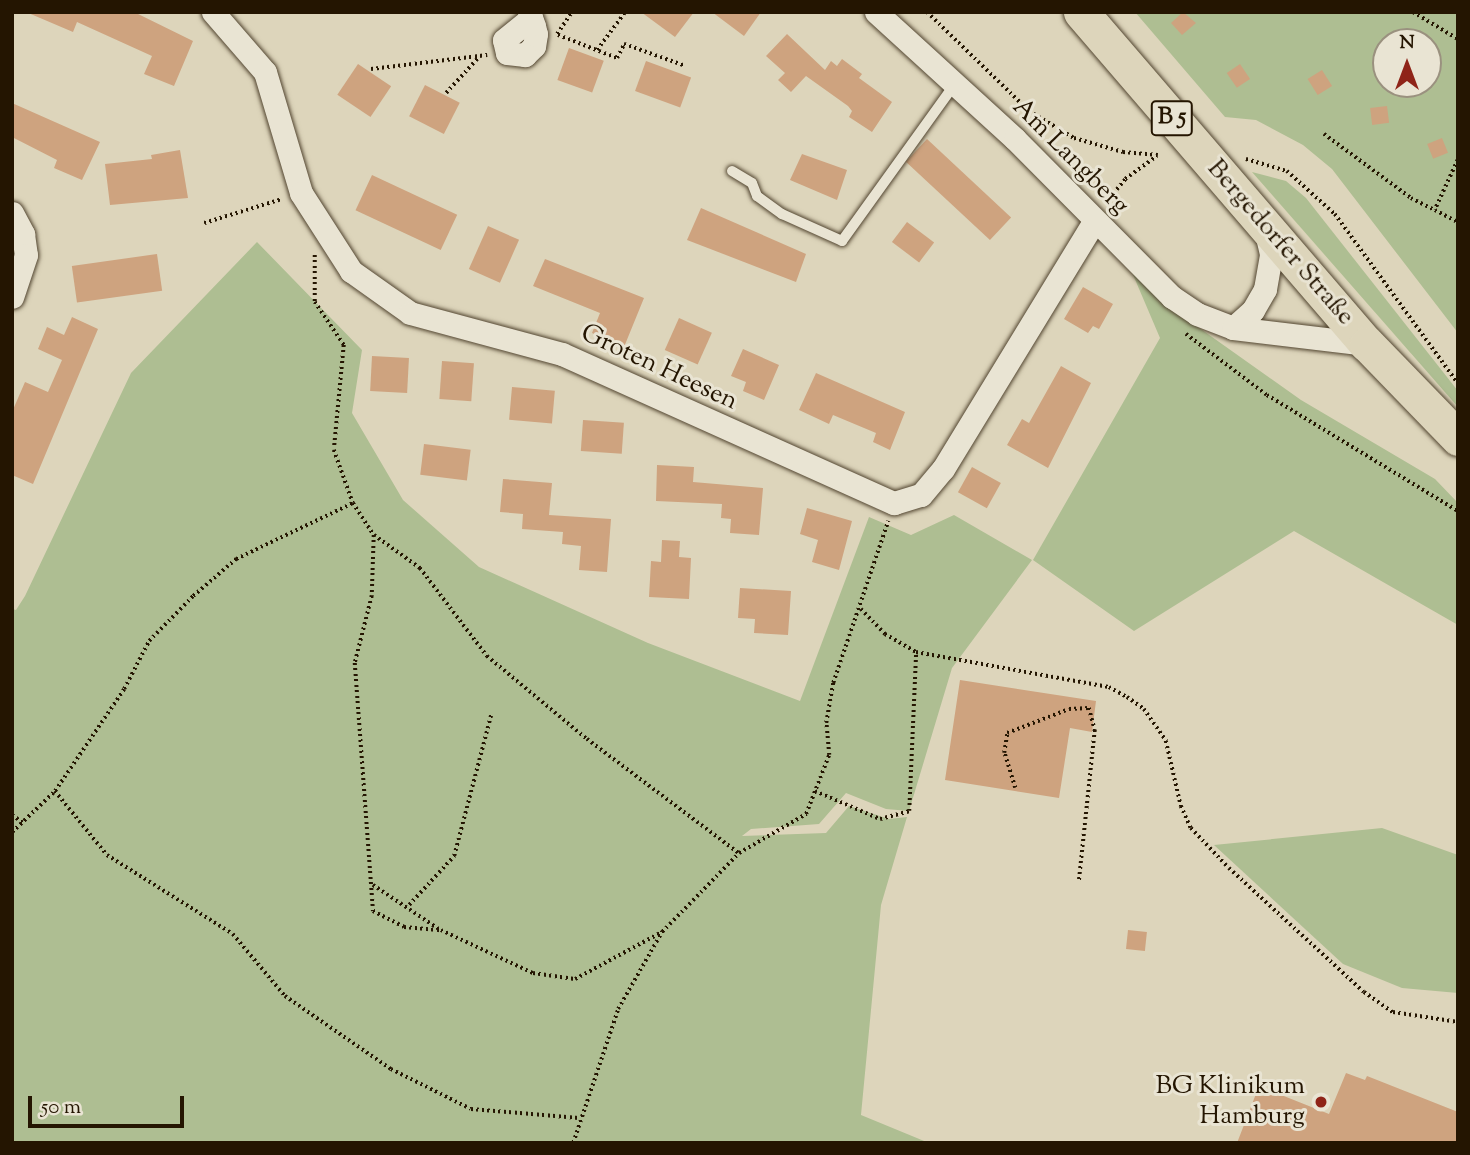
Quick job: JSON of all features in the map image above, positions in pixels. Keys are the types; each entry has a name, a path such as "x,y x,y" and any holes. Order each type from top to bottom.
{"main road":[{"name":"Bergedorfer Straße","path":"1081,12 1367,344 1458,438"}],"street":[{"name":"Groten Heesen","path":"214,12 265,72 301,193 327,238 351,271 410,313 562,354 894,503"},
{"name":"Am Langberg","path":"876,12 1015,139 1094,222 1172,297 1197,314 1233,328 1367,344"},
{"path":"504,51 509,34 531,19"},
{"path":"12,213 23,234 26,255 12,297"},
{"path":"894,503 921,495 943,469 1094,222"},
{"path":"1233,328 1253,310 1265,289 1270,246 1263,224"}],"lane":[{"path":"732,171 752,183 757,197 782,214 842,241 954,85"}],"path":[{"path":"557,35 572,12"},
{"path":"597,50 625,12"},
{"path":"927,12 1029,111 1074,138 1123,152 1158,155 1125,179 1094,222"},
{"path":"1413,12 1458,39"},
{"path":"531,19 557,35 617,58 624,44 683,65"},
{"path":"372,69 478,58 504,51"},
{"path":"446,93 478,58"},
{"path":"1324,134 1411,198 1458,222"},
{"path":"1246,159 1287,171 1335,214 1458,383"},
{"path":"1435,210 1458,160"},
{"path":"205,223 301,193"},
{"path":"327,238 315,247 315,302 344,345 334,450 353,503 374,535 420,568 487,656 587,739 739,853"},
{"path":"12,832 25,824 55,791 117,700 149,641 193,596 236,559 353,503"},
{"path":"573,1143 579,1118 618,1009 662,932 739,853 806,814 829,755 826,723 833,683 861,609 894,503"},
{"path":"374,535 372,596 355,663 373,911 404,927 441,930"},
{"path":"861,609 885,634 916,652 1108,687 1127,697 1144,709 1166,741 1181,806 1191,828 1229,868 1364,992 1394,1012 1458,1022"},
{"path":"815,790 880,819 909,811 916,652"},
{"path":"1015,788 1004,753 1007,733 1069,709 1089,708 1095,730 1079,883"},
{"path":"409,905 453,856 491,715"},
{"path":"55,791 107,855 233,934 285,996 391,1069 471,1109 579,1118"},
{"path":"12,815 25,824"},
{"path":"373,885 409,905 441,930 533,973 575,979 662,932"}],"green space":[{"path":"1135,12 1458,12 1458,333 1332,169 1303,145 1256,120 1225,117"},
{"path":"1252,172 1286,181 1306,198 1458,391 1458,407"},
{"path":"257,242 362,350 352,413 403,500 479,567 648,643 800,701 869,517 911,535 954,515 1032,560 952,668 909,811 886,809 846,793 819,824 751,829 742,836 826,833 849,806 889,819 907,817 881,905 861,1115 929,1143 12,1143 12,609 16,610 25,596 131,373"},
{"path":"1131,270 1198,327 1301,400 1435,479 1458,503 1458,625 1294,531 1134,631 1033,560 1160,338"},
{"path":"1382,828 1458,855 1458,993 1402,988 1343,964 1214,845"}],"building":[{"path":"26,12 134,12 193,41 174,86 144,74 152,56 77,22 73,32"},
{"path":"641,12 694,12 675,37"},
{"path":"712,12 761,12 744,36"},
{"path":"1183,12 1196,23 1182,35 1171,23"},
{"path":"787,34 825,70 831,61 837,66 842,59 862,74 859,78 892,102 872,132 849,117 852,111 848,106 806,76 791,92 778,80 785,73 766,56"},
{"path":"569,48 604,61 592,93 557,80"},
{"path":"646,61 691,77 680,107 635,91"},
{"path":"358,64 391,86 370,117 337,95"},
{"path":"1240,64 1250,79 1237,88 1227,73"},
{"path":"1322,70 1332,86 1318,95 1308,79"},
{"path":"425,85 460,103 444,134 409,116"},
{"path":"12,103 100,142 82,180 54,168 57,160 12,137"},
{"path":"1387,106 1389,123 1372,125 1370,108"},
{"path":"1442,138 1448,153 1433,159 1427,144"},
{"path":"927,139 1011,217 990,240 906,162"},
{"path":"180,150 188,198 110,205 105,164 152,159 151,155"},
{"path":"802,154 847,170 837,200 790,180"},
{"path":"372,175 457,215 441,250 356,210"},
{"path":"701,208 806,254 796,282 687,240"},
{"path":"907,222 934,242 919,262 892,242"},
{"path":"488,226 519,240 500,283 469,269"},
{"path":"157,254 162,291 77,303 72,266"},
{"path":"545,259 644,298 624,347 592,333 600,313 533,286"},
{"path":"1083,287 1113,304 1099,329 1093,326 1088,333 1064,319"},
{"path":"72,317 98,329 33,484 12,475 12,412 25,382 48,392 62,360 38,349 47,327 64,335"},
{"path":"679,318 712,333 698,365 665,350"},
{"path":"743,349 779,365 764,400 743,391 746,382 731,376"},
{"path":"372,356 409,358 407,393 370,391"},
{"path":"442,361 474,363 471,401 439,399"},
{"path":"1061,366 1091,383 1048,468 1007,445 1022,419 1029,423"},
{"path":"816,373 905,412 890,450 873,442 876,433 833,415 829,424 799,410"},
{"path":"512,387 555,391 552,424 509,420"},
{"path":"583,420 624,423 622,454 581,451"},
{"path":"424,444 471,450 467,480 420,475"},
{"path":"657,465 694,467 693,482 763,488 759,535 730,533 731,519 721,518 722,504 656,501"},
{"path":"972,467 1001,483 987,508 958,492"},
{"path":"503,479 552,483 549,515 611,519 607,572 579,570 581,546 562,544 563,532 522,529 523,514 500,512"},
{"path":"807,508 852,521 839,570 812,562 818,540 800,534"},
{"path":"662,540 680,541 679,557 691,558 689,599 649,597 651,561 661,562"},
{"path":"740,588 791,591 788,635 754,633 755,619 738,618"},
{"path":"960,680 1096,701 1092,732 1070,728 1059,798 945,780"},
{"path":"1128,930 1147,932 1145,951 1126,949"},
{"path":"1346,1073 1365,1080 1367,1076 1458,1112 1458,1143 1237,1143 1259,1086 1329,1114"}],"place":[{"name":"BG Klinikum Hamburg","path":"1321,1102"}]}
